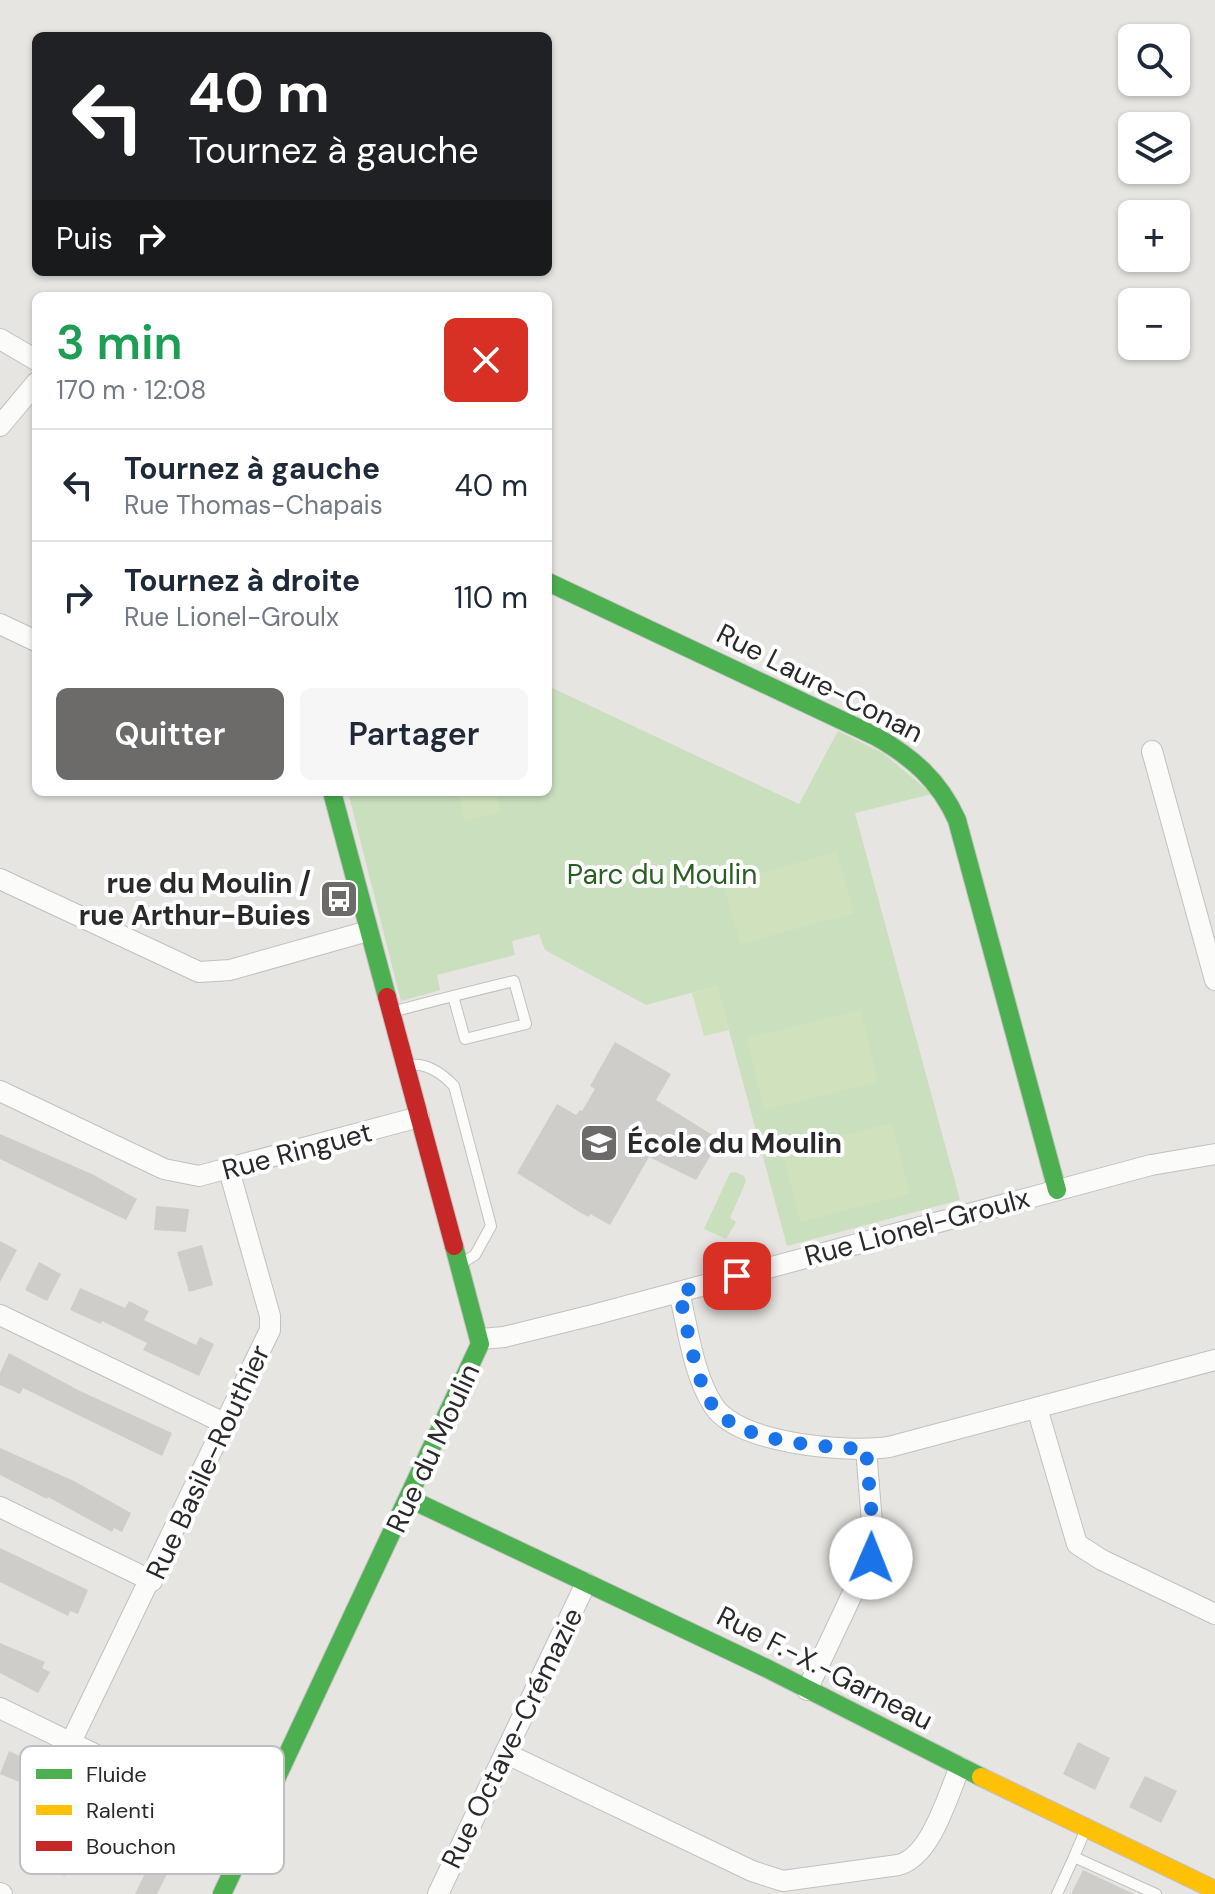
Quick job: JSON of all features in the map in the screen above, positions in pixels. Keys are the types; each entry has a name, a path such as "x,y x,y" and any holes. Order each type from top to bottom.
{"street":[{"path":"0,339 32,358"},
{"path":"0,426 32,388"},
{"name":"Rue Laure-Conan","path":"552,584 875,736 910,756 932,776 948,799 957,820 1057,1190"},
{"path":"0,624 32,639"},
{"path":"1152,751 1214,974"},
{"name":"Rue du Moulin","path":"284,1764 410,1499 473,1363 481,1339 333,796"},
{"path":"0,879 199,972 230,970 368,931"},
{"name":"Rue Ringuet","path":"0,1091 164,1169 199,1176 419,1117"},
{"name":"Rue Lionel-Groulx","path":"481,1339 504,1337 679,1292 1167,1161 1215,1154"},
{"name":"Rue Basile-Routhier","path":"71,1742 152,1581 266,1341 271,1321 229,1170"},
{"path":"679,1292 705,1390 714,1407 725,1418 746,1429 782,1439 866,1449 902,1444 1215,1360"},
{"path":"0,1315 226,1424"},
{"path":"1037,1408 1077,1544 1085,1552 1215,1614"},
{"path":"807,1690 874,1548 866,1449"},
{"name":"Rue F.-X.-Garneau","path":"410,1499 1214,1891"},
{"path":"0,1507 152,1581"},
{"name":"Rue Octave-Crémazie","path":"438,1894 586,1583"},
{"path":"0,1708 79,1746"},
{"path":"505,1753 752,1871 783,1881 898,1865 913,1860 925,1846 960,1767"},
{"name":"Rue du Moulin","path":"222,1894 232,1874"}],"lane":[{"path":"390,1013 453,996 514,981 526,1024 465,1039 453,996"},
{"path":"405,1067 417,1064 440,1073 454,1086 491,1226 475,1255 459,1263"},
{"path":"1057,1894 1086,1830"},
{"path":"1074,1857 1156,1894"}],"green space":[{"name":"Parc du Moulin","path":"552,688 799,804 838,731 883,753 932,794 855,813 960,1200 787,1246 717,986 646,1005 545,950 539,934 512,941 515,955 437,975 440,990 401,1001 349,796 552,796"},
{"path":"459,796 497,796 501,812 465,821"},
{"path":"837,852 854,913 740,944 723,883"},
{"path":"717,986 729,1030 704,1036 692,993"},
{"path":"861,1010 878,1082 764,1110 747,1038"},
{"path":"892,1123 910,1194 800,1222 782,1151"},
{"path":"730,1173 744,1176 746,1181 730,1218 736,1222 726,1239 704,1229"}],"building":[{"path":"615,1042 671,1074 656,1100 732,1147 715,1148 696,1180 649,1157 610,1225 590,1214 589,1217 581,1213 517,1173 557,1104 576,1115 582,1111 595,1089 590,1086"},
{"path":"0,1134 92,1174 137,1199 126,1220 0,1159"},
{"path":"156,1206 189,1209 186,1232 154,1230"},
{"path":"0,1241 17,1250 0,1282"},
{"path":"202,1245 213,1285 189,1292 177,1252"},
{"path":"39,1262 61,1274 47,1301 25,1290"},
{"path":"80,1288 125,1308 129,1301 149,1311 144,1320 196,1345 200,1337 214,1344 199,1376 143,1350 147,1343 102,1321 101,1324 70,1310"},
{"path":"9,1353 80,1391 172,1433 162,1456 23,1388 20,1394 0,1385 0,1373"},
{"path":"0,1448 74,1481 131,1513 122,1532 114,1528 112,1532 0,1475"},
{"path":"0,1548 88,1590 78,1614 70,1611 68,1616 0,1582"},
{"path":"0,1643 45,1662 42,1668 50,1672 38,1693 0,1673"},
{"path":"1078,1742 1110,1758 1095,1790 1063,1774"},
{"path":"9,1751 20,1756 20,1782 0,1774"},
{"path":"1145,1776 1177,1791 1161,1823 1129,1807"},
{"path":"1083,1870 1134,1894 1071,1894"},
{"path":"145,1874 167,1874 157,1894 135,1894"}],"traffic: fast":[{"path":"552,584 875,736 901,752 933,781 957,820 1057,1190"},
{"path":"333,796 387,997"},
{"path":"284,1762 480,1344 454,1246"},
{"path":"410,1499 766,1668 981,1777"},
{"path":"222,1894 231,1874"}],"traffic: slow":[{"path":"981,1777 1215,1890"}],"traffic: jam":[{"path":"387,997 454,1246"}],"place":[{"name":"rue du Moulin / rue Arthur-Buies","path":"339,899"},
{"name":"École du Moulin","path":"599,1143"}],"route":[{"path":"737,1276 679,1292 705,1390 717,1411 746,1429 790,1441 866,1449 874,1542 871,1558"}]}
